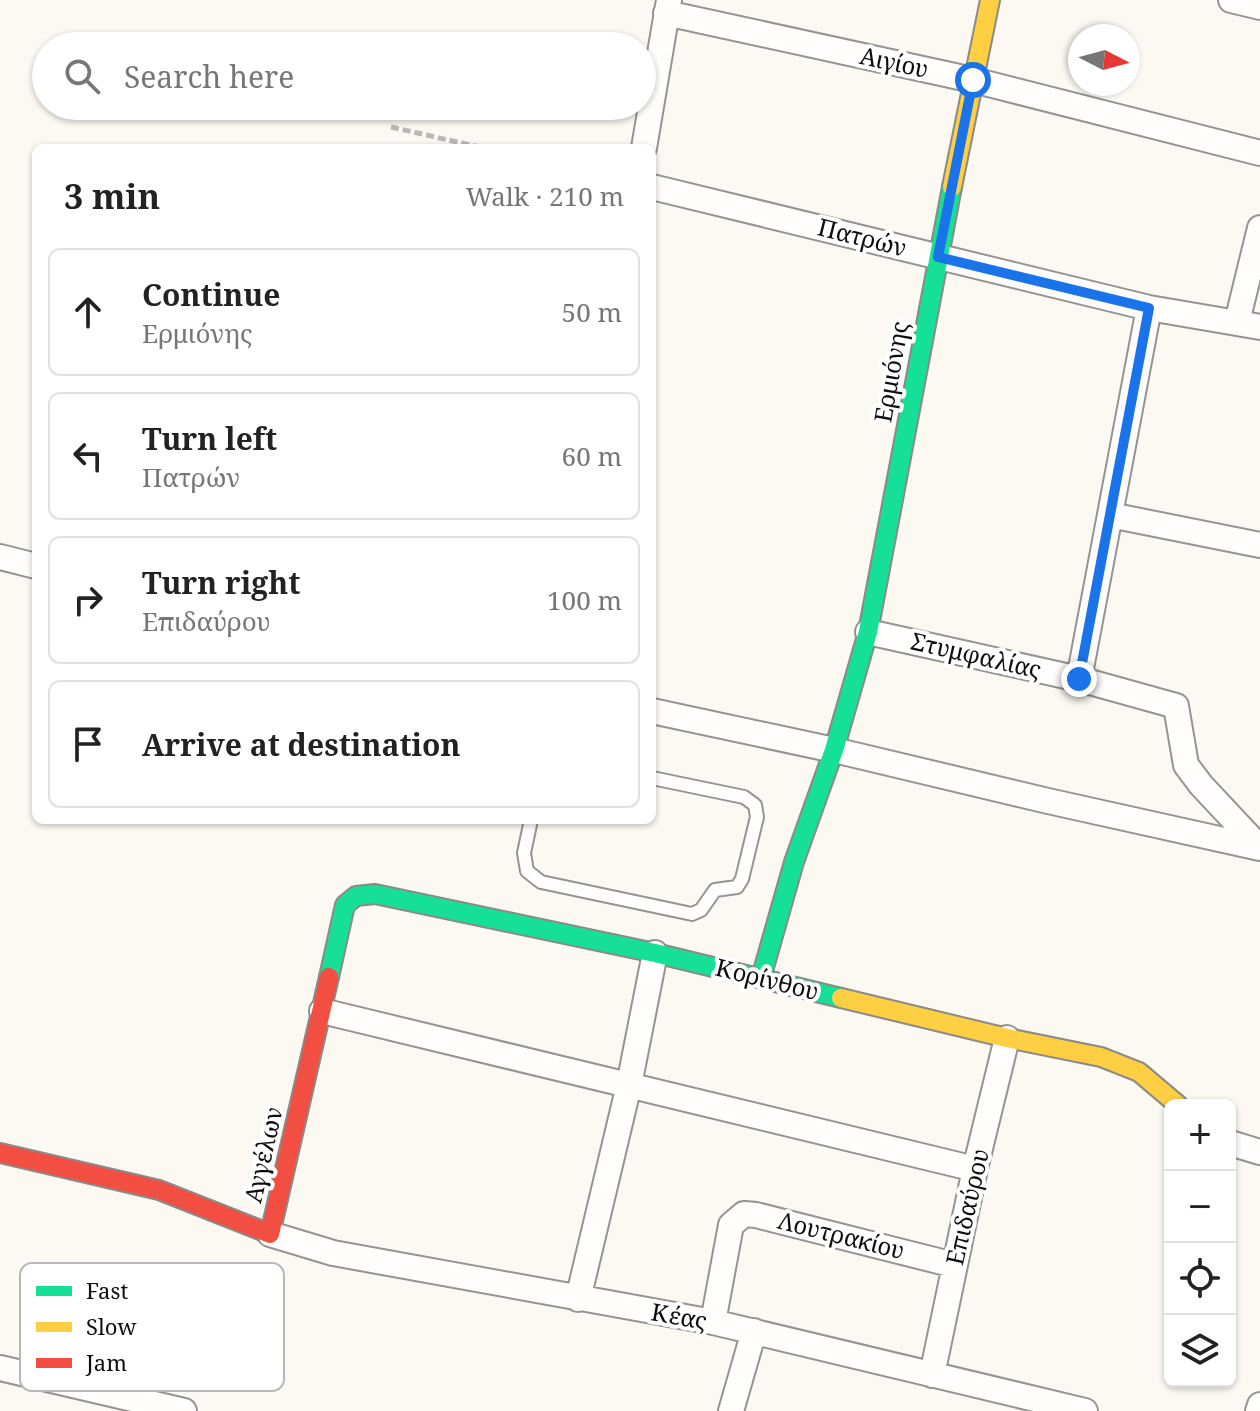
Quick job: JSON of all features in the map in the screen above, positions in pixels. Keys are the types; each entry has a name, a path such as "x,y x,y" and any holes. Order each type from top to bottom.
{"street":[{"name":"Ερμιόνης","path":"761,978 794,862 834,750 868,632 990,0"},
{"path":"1231,0 1260,7"},
{"name":"Αιγίου","path":"668,7 1260,153"},
{"path":"656,78 668,7"},
{"path":"645,144 649,120"},
{"name":"Πατρών","path":"656,188 1149,308 1248,325"},
{"path":"1248,325 1260,228"},
{"path":"1079,679 1149,308"},
{"path":"1110,515 1260,545"},
{"path":"0,557 32,565"},
{"name":"Στυμφαλίας","path":"868,632 1079,679 1176,706 1186,765 1260,848"},
{"path":"656,712 1260,848"},
{"name":"Κορίνθου","path":"345,905 356,896 375,894 655,953 1007,1038 1101,1057 1139,1072 1171,1099"},
{"name":"Αγγέλων","path":"0,1153 159,1190 270,1234 345,905"},
{"path":"578,1299 629,1085 655,953"},
{"path":"322,1011 975,1169"},
{"name":"Επιδαύρου","path":"932,1375 975,1169 1007,1038"},
{"path":"1236,1145 1260,1152"},
{"name":"Λουτρακίου","path":"713,1322 731,1225 744,1214 954,1265"},
{"name":"Κέας","path":"270,1234 333,1253 713,1322 1085,1411"},
{"path":"731,1411 754,1331"},
{"path":"0,1368 20,1373"},
{"path":"97,1391 178,1410"},
{"path":"1258,1411 1260,1405"}],"lane":[{"path":"530,824 524,853 527,871 541,882 692,914 701,910 715,890 737,887 742,879 757,817 755,805 744,797 656,779"}],"path":[{"path":"391,127 466,144"}],"traffic: fast":[{"path":"761,978 794,862 834,750 868,632 952,187"},
{"path":"329,977 345,905 356,896 375,894 655,953 841,998"}],"traffic: slow":[{"path":"952,187 990,0"},
{"path":"841,998 1101,1057 1139,1072 1171,1099"}],"traffic: jam":[{"path":"0,1153 159,1190 270,1234 329,977"}],"route":[{"path":"973,80 938,257 1149,308 1079,679"}]}
